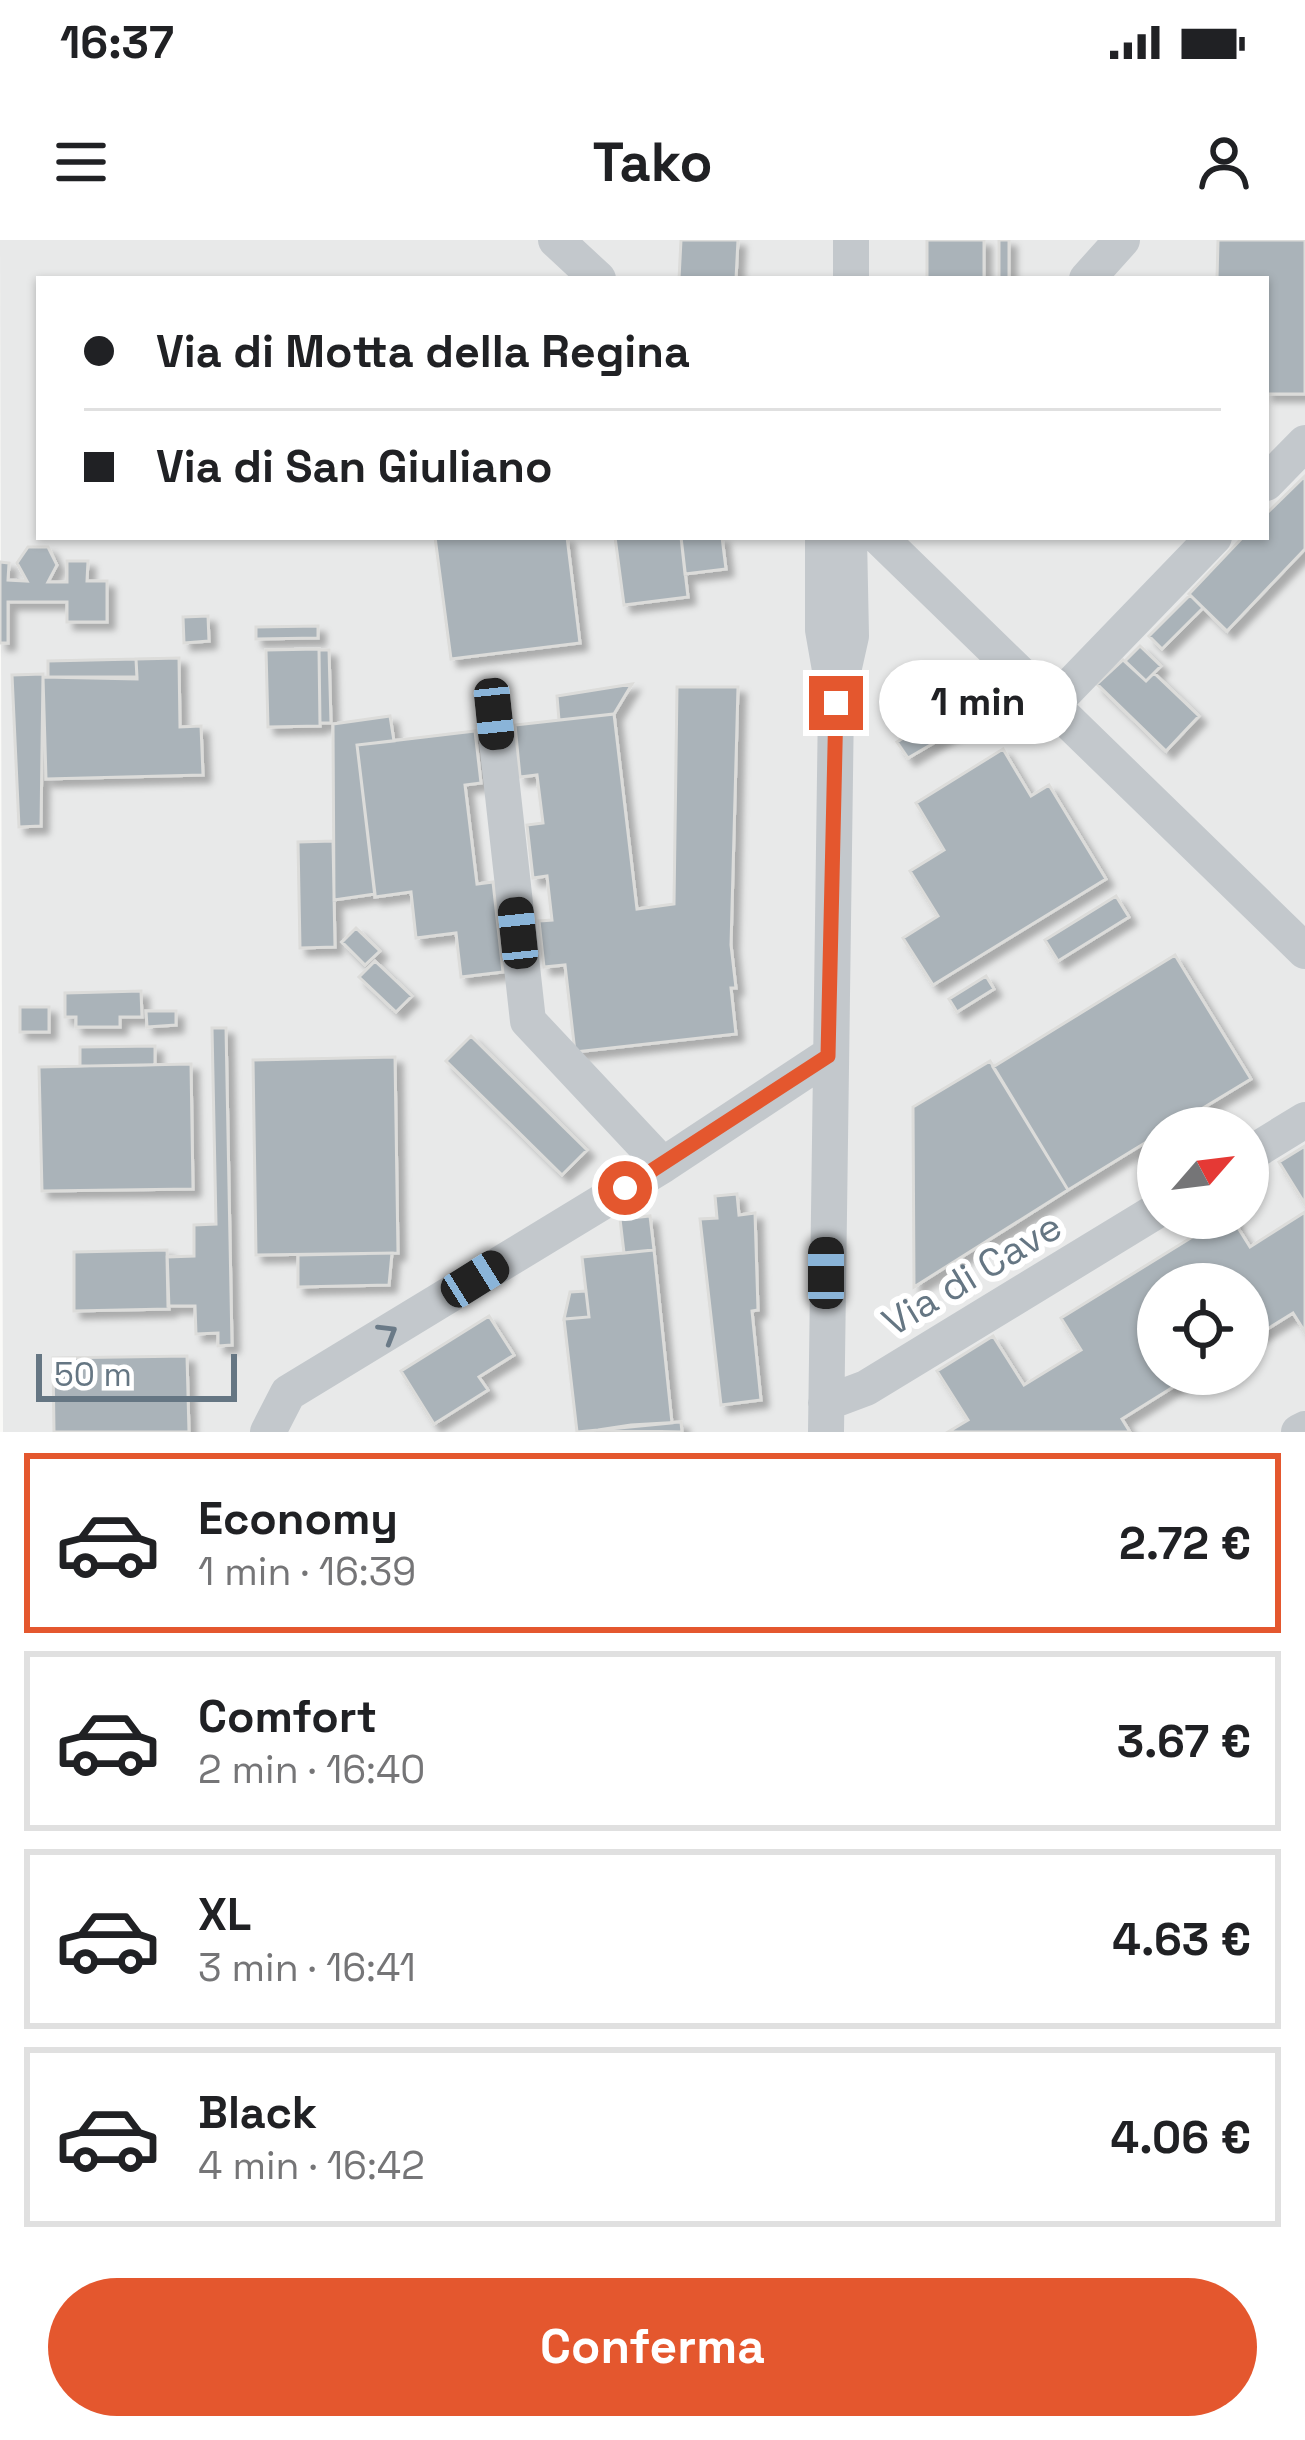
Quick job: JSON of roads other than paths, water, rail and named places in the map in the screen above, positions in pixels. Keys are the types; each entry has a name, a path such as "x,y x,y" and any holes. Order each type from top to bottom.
{"street":[{"path":"556,240 595,276"},
{"path":"851,240 851,276"},
{"path":"1090,276 1122,240"},
{"path":"1269,480 1305,443"},
{"path":"823,540 823,630 836,703"},
{"path":"826,1417 836,703 851,636 849,540"},
{"path":"1048,708 1211,540"},
{"path":"850,591 890,549 1048,708 1305,951"},
{"path":"494,714 528,1021 663,1165"},
{"path":"268,1432 288,1394 663,1165 828,1056"},
{"path":"1269,1142 1305,1120"},
{"name":"Via di Cave","path":"826,1417 1137,1223"}]}
